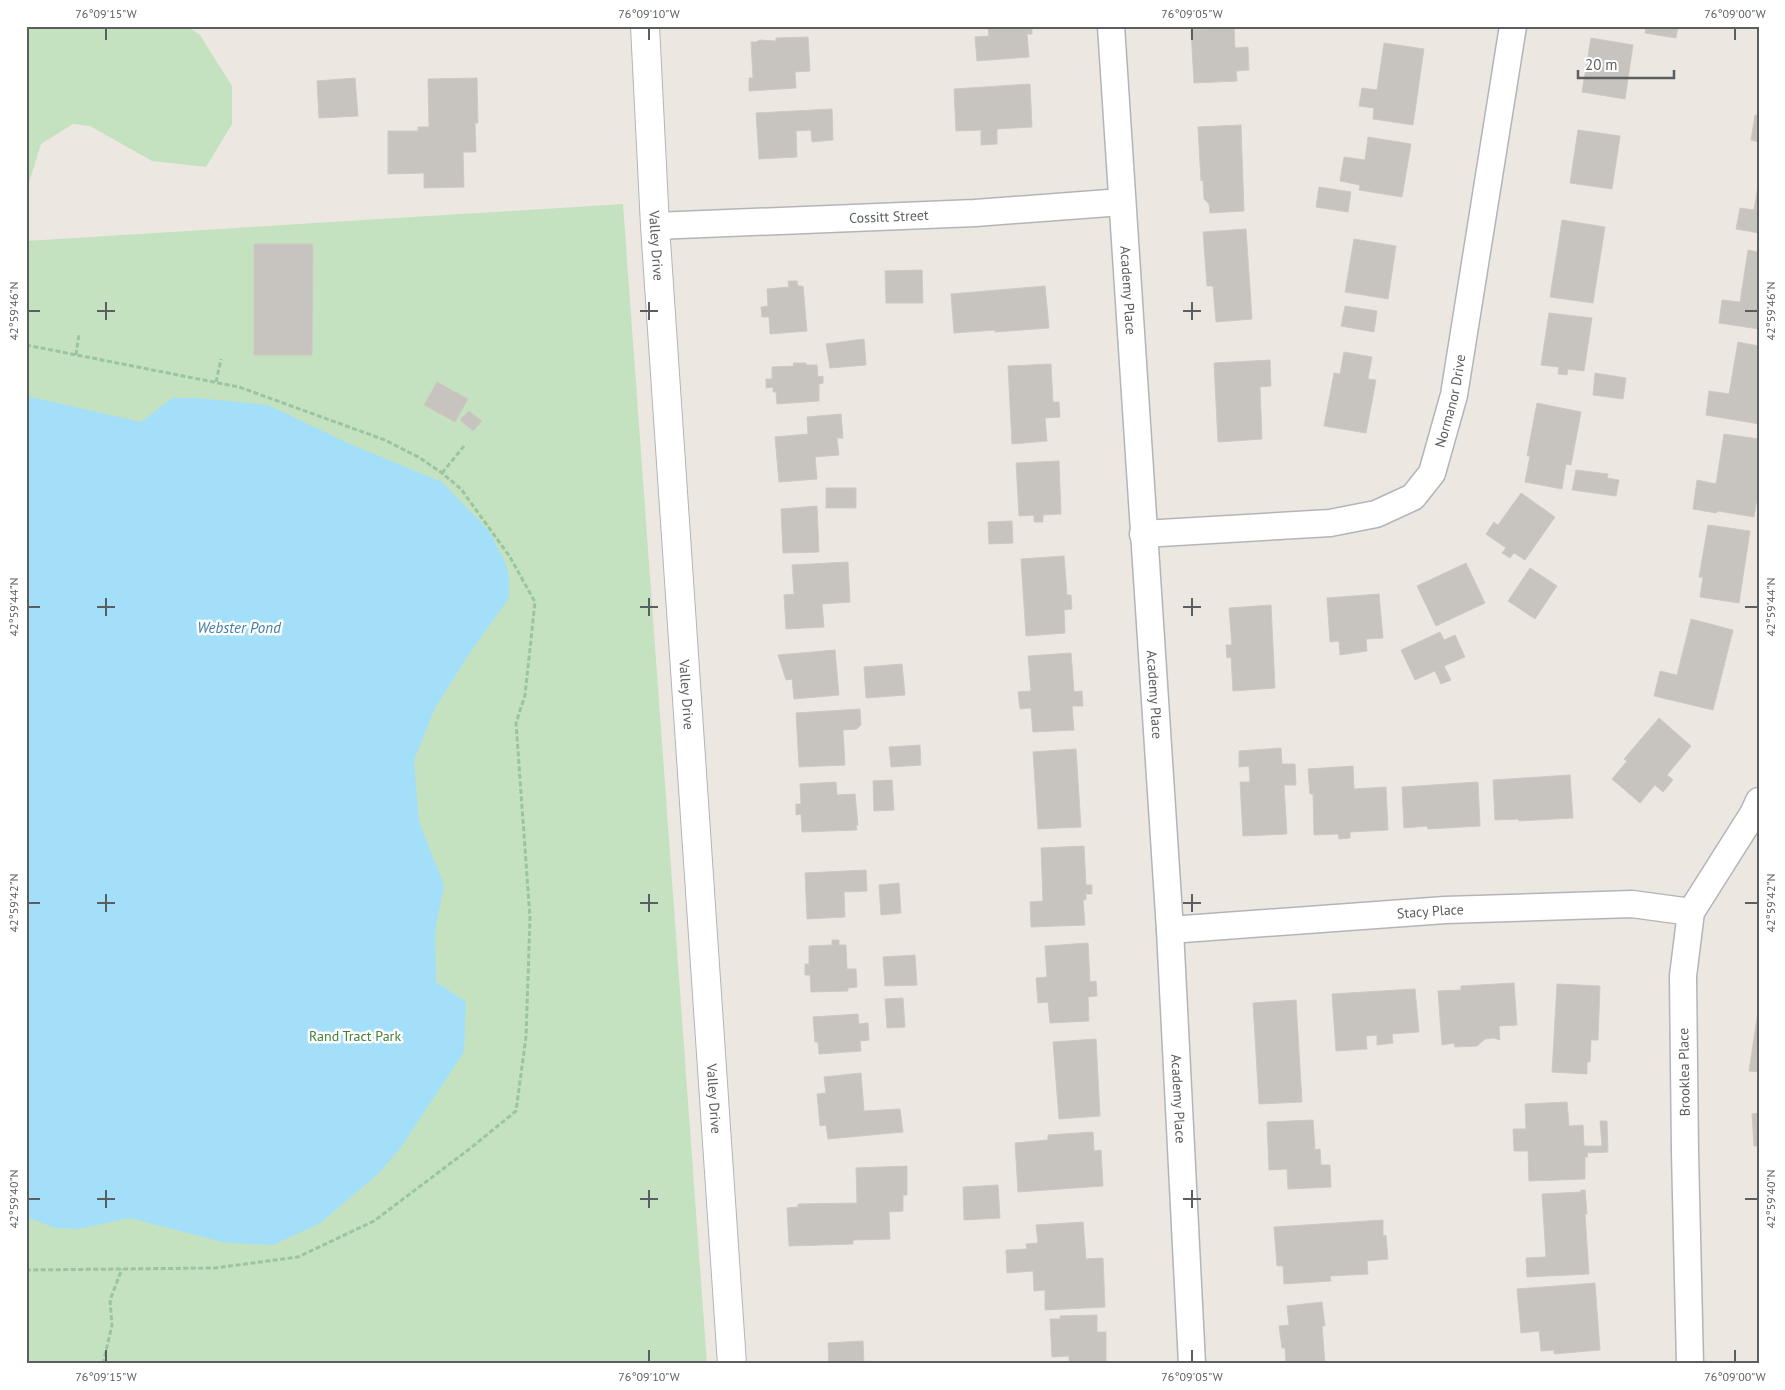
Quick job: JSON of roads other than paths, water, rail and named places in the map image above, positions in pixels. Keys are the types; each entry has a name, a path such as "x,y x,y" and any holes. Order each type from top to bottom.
{"main road":[{"name":"Valley Drive","path":"645,26 655,226 732,1364"}],"street":[{"name":"Academy Place","path":"1112,26 1143,534 1170,930 1192,1364"},
{"name":"Normanor Drive","path":"1143,534 1330,523 1376,514 1413,497 1432,473 1454,394 1513,26"},
{"name":"Cossitt Street","path":"655,226 965,214 1122,202"},
{"name":"Brooklea Place","path":"1690,1364 1683,976 1691,912 1753,814 1759,801"},
{"name":"Stacy Place","path":"1170,930 1454,909 1632,904 1691,912"}],"water":[{"name":"Webster Pond","path":"26,396 141,422 172,398 196,398 268,405 350,444 442,482 489,531 506,564 509,577 509,598 471,651 435,708 414,760 419,822 444,885 435,932 436,982 466,1002 464,1052 399,1150 377,1175 319,1224 273,1245 226,1243 130,1218 79,1229 55,1228 26,1217"}],"park label":[{"name":"Rand Tract Park","path":"355,1036"}]}
